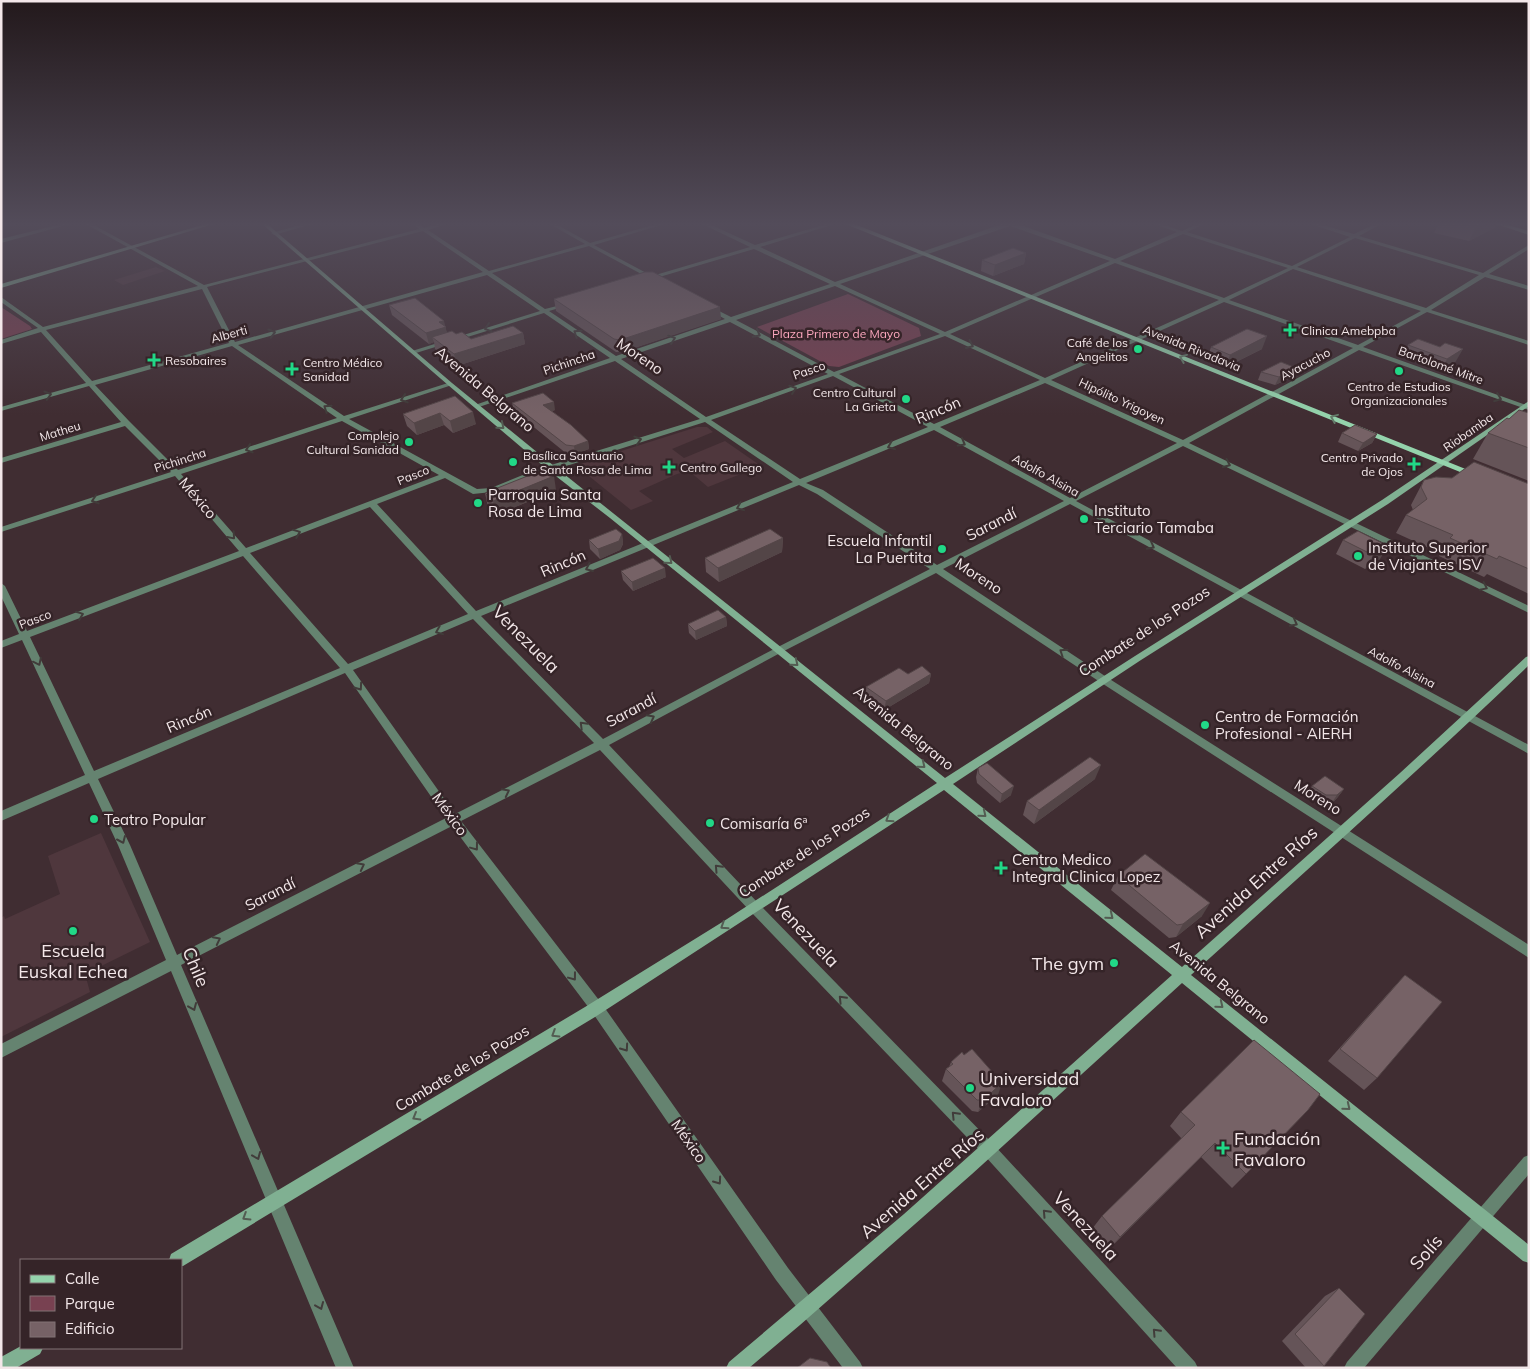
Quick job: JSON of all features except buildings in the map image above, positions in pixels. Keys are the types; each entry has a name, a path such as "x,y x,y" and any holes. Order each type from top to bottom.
{"main road":[{"name":"Avenida Belgrano","path":"338,287 551,468 648,544 1529,1255"},
{"name":"Avenida Rivadavia","path":"1007,287 1486,480"},
{"name":"Riobamba","path":"1444,462 1527,406"},
{"name":"Combate de los Pozos","path":"179,1259 275,1199 466,1088 597,1008 1238,593 1444,462"},
{"name":"Avenida Entre Ríos","path":"735,1368 809,1308 990,1150 1469,718 1529,659"},
{"path":"1,1368 32,1349"}],"street":[{"path":"1,342 201,287"},
{"path":"204,287 233,344 343,419 446,475"},
{"name":"Alberti","path":"1,409 442,287"},
{"name":"Moreno","path":"508,287 800,483 820,492 1104,680 1529,952"},
{"name":"Pichincha","path":"476,406 823,287"},
{"name":"Hipólito Yrigoyen","path":"843,287 1351,522 1529,610"},
{"name":"Pasco","path":"1,645 446,475 476,492 485,492 551,468 704,420 834,375 945,333 1057,287"},
{"name":"Bartolomé Mitre","path":"1186,287 1527,406"},
{"name":"Rincón","path":"1,816 346,668 936,428 1251,287"},
{"path":"1350,287 1529,343"},
{"name":"Ayacucho","path":"1273,394 1465,287"},
{"name":"México","path":"1,299 42,330 126,424 177,473 346,668 453,819 597,1008 782,1274 854,1368"},
{"path":"414,352 571,302"},
{"name":"Adolfo Alsina","path":"704,305 936,428 1069,502 1529,750"},
{"name":"Pichincha","path":"1,530 450,384"},
{"name":"Sarandí","path":"1,1050 602,744 779,650 1183,443 1273,394"},
{"name":"Matheu","path":"1,461 126,424"},
{"name":"Venezuela","path":"372,504 475,616 602,744 754,907 990,1150 1189,1368"},
{"name":"Chile","path":"1,586 93,776 275,1199 345,1368"},
{"name":"Solís","path":"1353,1368 1529,1162"}],"shaded area":[{"name":"Centro Gallego","path":"697,427 707,427 713,432 672,449 684,458 725,441 761,466 708,487 689,471 677,474 639,491 653,501 631,510 579,468 580,464"},
{"name":"Escuela Euskal Echea","path":"101,833 150,942 85,974 90,992 1,1037 1,918 4,916 5,919 60,894 48,856"}],"green space":[{"name":"Plaza Primero de Mayo","path":"848,294 919,328 921,336 839,367 829,366 757,327"},
{"path":"1,307 30,326 32,329 1,339"}],"place":[{"name":"Clinica Amebpba","path":"1290,330"},
{"name":"Café de los Angelitos","path":"1138,349"},
{"name":"Resobaires","path":"154,360"},
{"name":"Centro Médico Sanidad","path":"292,369"},
{"name":"Centro de Estudios Organizacionales","path":"1399,371"},
{"name":"Centro Cultural La Grieta","path":"906,399"},
{"name":"Complejo Cultural Sanidad","path":"409,442"},
{"name":"Basílica Santuario de Santa Rosa de Lima","path":"513,462"},
{"name":"Centro Privado de Ojos","path":"1414,464"},
{"name":"Centro Gallego","path":"669,467"},
{"name":"Parroquia Santa Rosa de Lima","path":"478,503"},
{"name":"Instituto Terciario Tamaba","path":"1084,519"},
{"name":"Escuela Infantil La Puertita","path":"942,549"},
{"name":"Instituto Superior de Viajantes ISV","path":"1358,556"},
{"name":"Centro de Formación Profesional - AIERH","path":"1205,725"},
{"name":"Teatro Popular","path":"94,819"},
{"name":"Comisaría 6ª","path":"710,823"},
{"name":"Centro Medico Integral Clinica Lopez","path":"1001,868"},
{"name":"Escuela Euskal Echea","path":"73,931"},
{"name":"The gym","path":"1114,963"},
{"name":"Universidad Favaloro","path":"970,1088"},
{"name":"Fundación Favaloro","path":"1223,1148"}]}
